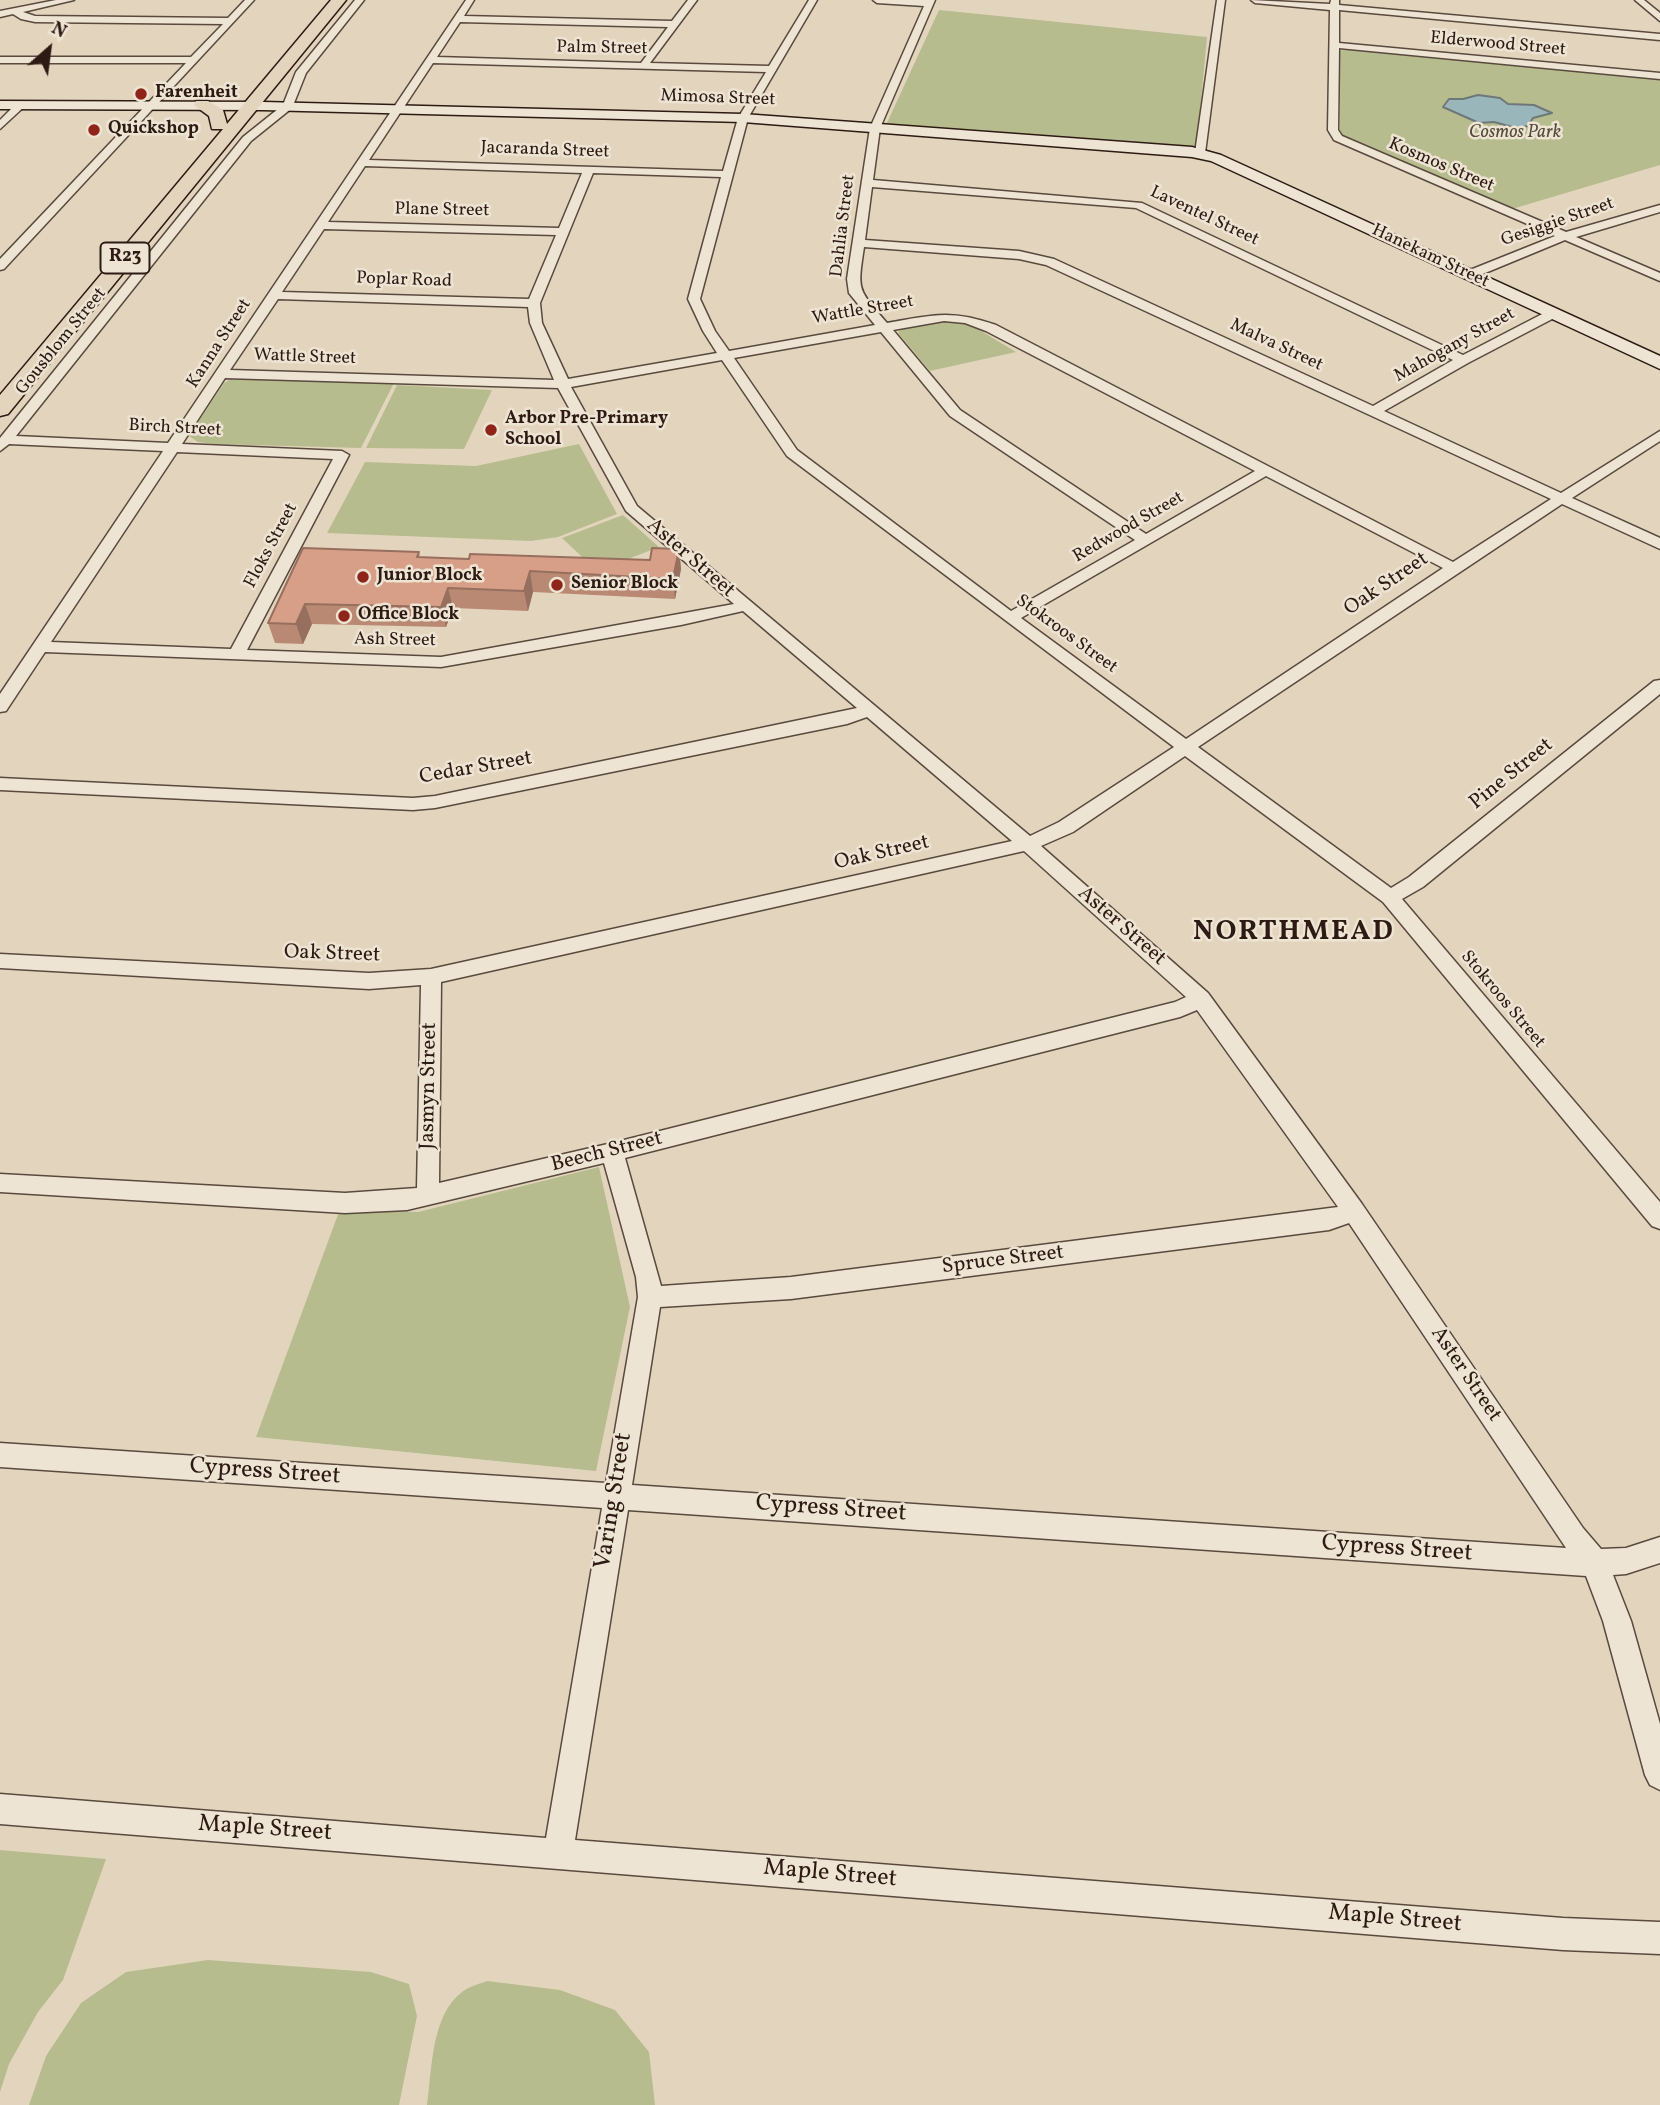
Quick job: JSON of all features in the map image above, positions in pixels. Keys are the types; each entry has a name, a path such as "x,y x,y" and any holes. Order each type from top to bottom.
{"main road":[{"name":"R23","path":"0,409 89,302 324,0"},
{"name":"R23","path":"0,380 218,125 242,105 339,0"},
{"path":"202,105 217,114 218,125"},
{"path":"68,301 89,302"}],"street":[{"path":"0,15 69,0"},
{"path":"0,266 250,0"},
{"path":"288,106 301,72 360,0"},
{"name":"Kanna Street","path":"0,708 470,0"},
{"path":"643,66 692,0"},
{"name":"Stokroos Street","path":"813,0 743,118 694,299 698,312 724,355 797,459 1390,897 1660,1219"},
{"path":"877,0 930,2"},
{"path":"1199,153 1221,0"},
{"path":"1255,0 1335,4 1660,37"},
{"path":"1637,0 1660,2"},
{"path":"1637,0 1660,18"},
{"name":"Dahlia Street","path":"930,2 875,128 853,286 855,293 955,413 1145,540"},
{"name":"Kosmos Street","path":"1335,4 1333,130 1336,136 1352,147 1660,277"},
{"path":"15,11 24,17 35,19 231,21"},
{"path":"457,19 675,24"},
{"name":"Elderwood Street","path":"1333,45 1660,76"},
{"path":"0,60 192,60"},
{"name":"Palm Street","path":"430,60 773,69"},
{"name":"Mimosa Street","path":"0,105 242,105 743,118 1199,153"},
{"path":"0,126 21,105"},
{"name":"Gousblom Street","path":"3,443 247,139 288,106"},
{"name":"Hanekam Street","path":"1199,153 1228,163 1660,363"},
{"name":"Jacaranda Street","path":"362,163 727,174"},
{"path":"534,303 589,170"},
{"name":"Laventel Street","path":"867,183 1138,205 1463,360"},
{"name":"Gesiggie Street","path":"1469,275 1563,237 1660,208"},
{"name":"Plane Street","path":"320,225 564,232"},
{"name":"Malva Street","path":"859,243 1045,260 1660,544"},
{"name":"Poplar Road","path":"272,295 534,303"},
{"name":"Aster Street","path":"534,303 536,323 564,384 631,508 1028,844 1201,999 1354,1211 1567,1526 1595,1563 1617,1621 1660,1775"},
{"name":"Mahogany Street","path":"1374,411 1463,360 1552,314"},
{"name":"Wattle Street","path":"222,374 564,384 951,316 980,323 1454,568"},
{"name":"Oak Street","path":"0,961 369,981 431,977 1028,844 1066,827 1454,568 1660,435"},
{"name":"Birch Street","path":"3,443 342,455"},
{"name":"Floks Street","path":"236,655 342,455"},
{"name":"Redwood Street","path":"1010,618 1267,470"},
{"name":"Ash Street","path":"40,647 441,662 681,620 745,606"},
{"name":"Pine Street","path":"1390,897 1416,882 1660,685"},
{"name":"Cedar Street","path":"0,784 413,804 435,802 847,718 869,710"},
{"name":"Jasmyn Street","path":"428,1196 431,977"},
{"name":"Beech Street","path":"0,1183 345,1203 378,1203 428,1196 1167,1012 1201,999"},
{"name":"Varing Street","path":"558,1853 615,1495 650,1297 648,1277 612,1152"},
{"name":"Spruce Street","path":"650,1297 707,1296 791,1288 1329,1220 1354,1211"},
{"name":"Cypress Street","path":"0,1455 1595,1563 1626,1561 1660,1550"},
{"name":"Maple Street","path":"0,1810 1563,1934 1660,1938"}],"green space":[{"path":"939,10 1207,37 1195,148 886,125"},
{"name":"Cosmos Park","path":"1347,49 1660,78 1660,165 1512,209 1356,145 1340,134 1339,51"},
{"path":"952,321 968,323 1016,352 930,371 898,333 902,328"},
{"path":"245,376 394,383 361,448 214,444 198,442 189,436 224,383"},
{"path":"397,385 492,390 464,449 366,448"},
{"path":"579,444 617,514 558,537 531,541 327,533 365,462 476,466"},
{"path":"623,515 659,547 597,571 562,538"},
{"path":"599,1167 630,1307 596,1471 256,1437 340,1209 418,1212"},
{"path":"0,1850 106,1859 63,1980 38,2012 9,2064 0,2092"},
{"path":"208,1960 371,1972 409,1984 417,2016 399,2105 29,2105 46,2056 81,2003 126,1972"},
{"path":"487,1981 560,1990 615,2010 649,2052 655,2105 427,2105 432,2060 444,2014 462,1992"}],"water":[{"path":"1478,95 1500,98 1508,104 1534,105 1552,113 1533,118 1528,126 1516,128 1494,122 1479,123 1443,107 1449,99"}],"building":[{"path":"303,548 419,552 417,557 469,559 470,554 650,560 652,548 679,549 673,579 530,571 524,591 448,588 441,607 305,604 296,624 268,623"}],"place":[{"name":"Farenheit","path":"141,94"},
{"name":"Quickshop","path":"94,130"},
{"name":"Arbor Pre-Primary School","path":"491,430"},
{"name":"Junior Block","path":"363,577"},
{"name":"Senior Block","path":"557,585"},
{"name":"Office Block","path":"344,616"}],"district":[{"name":"NORTHMEAD","path":"1294,934"}]}
